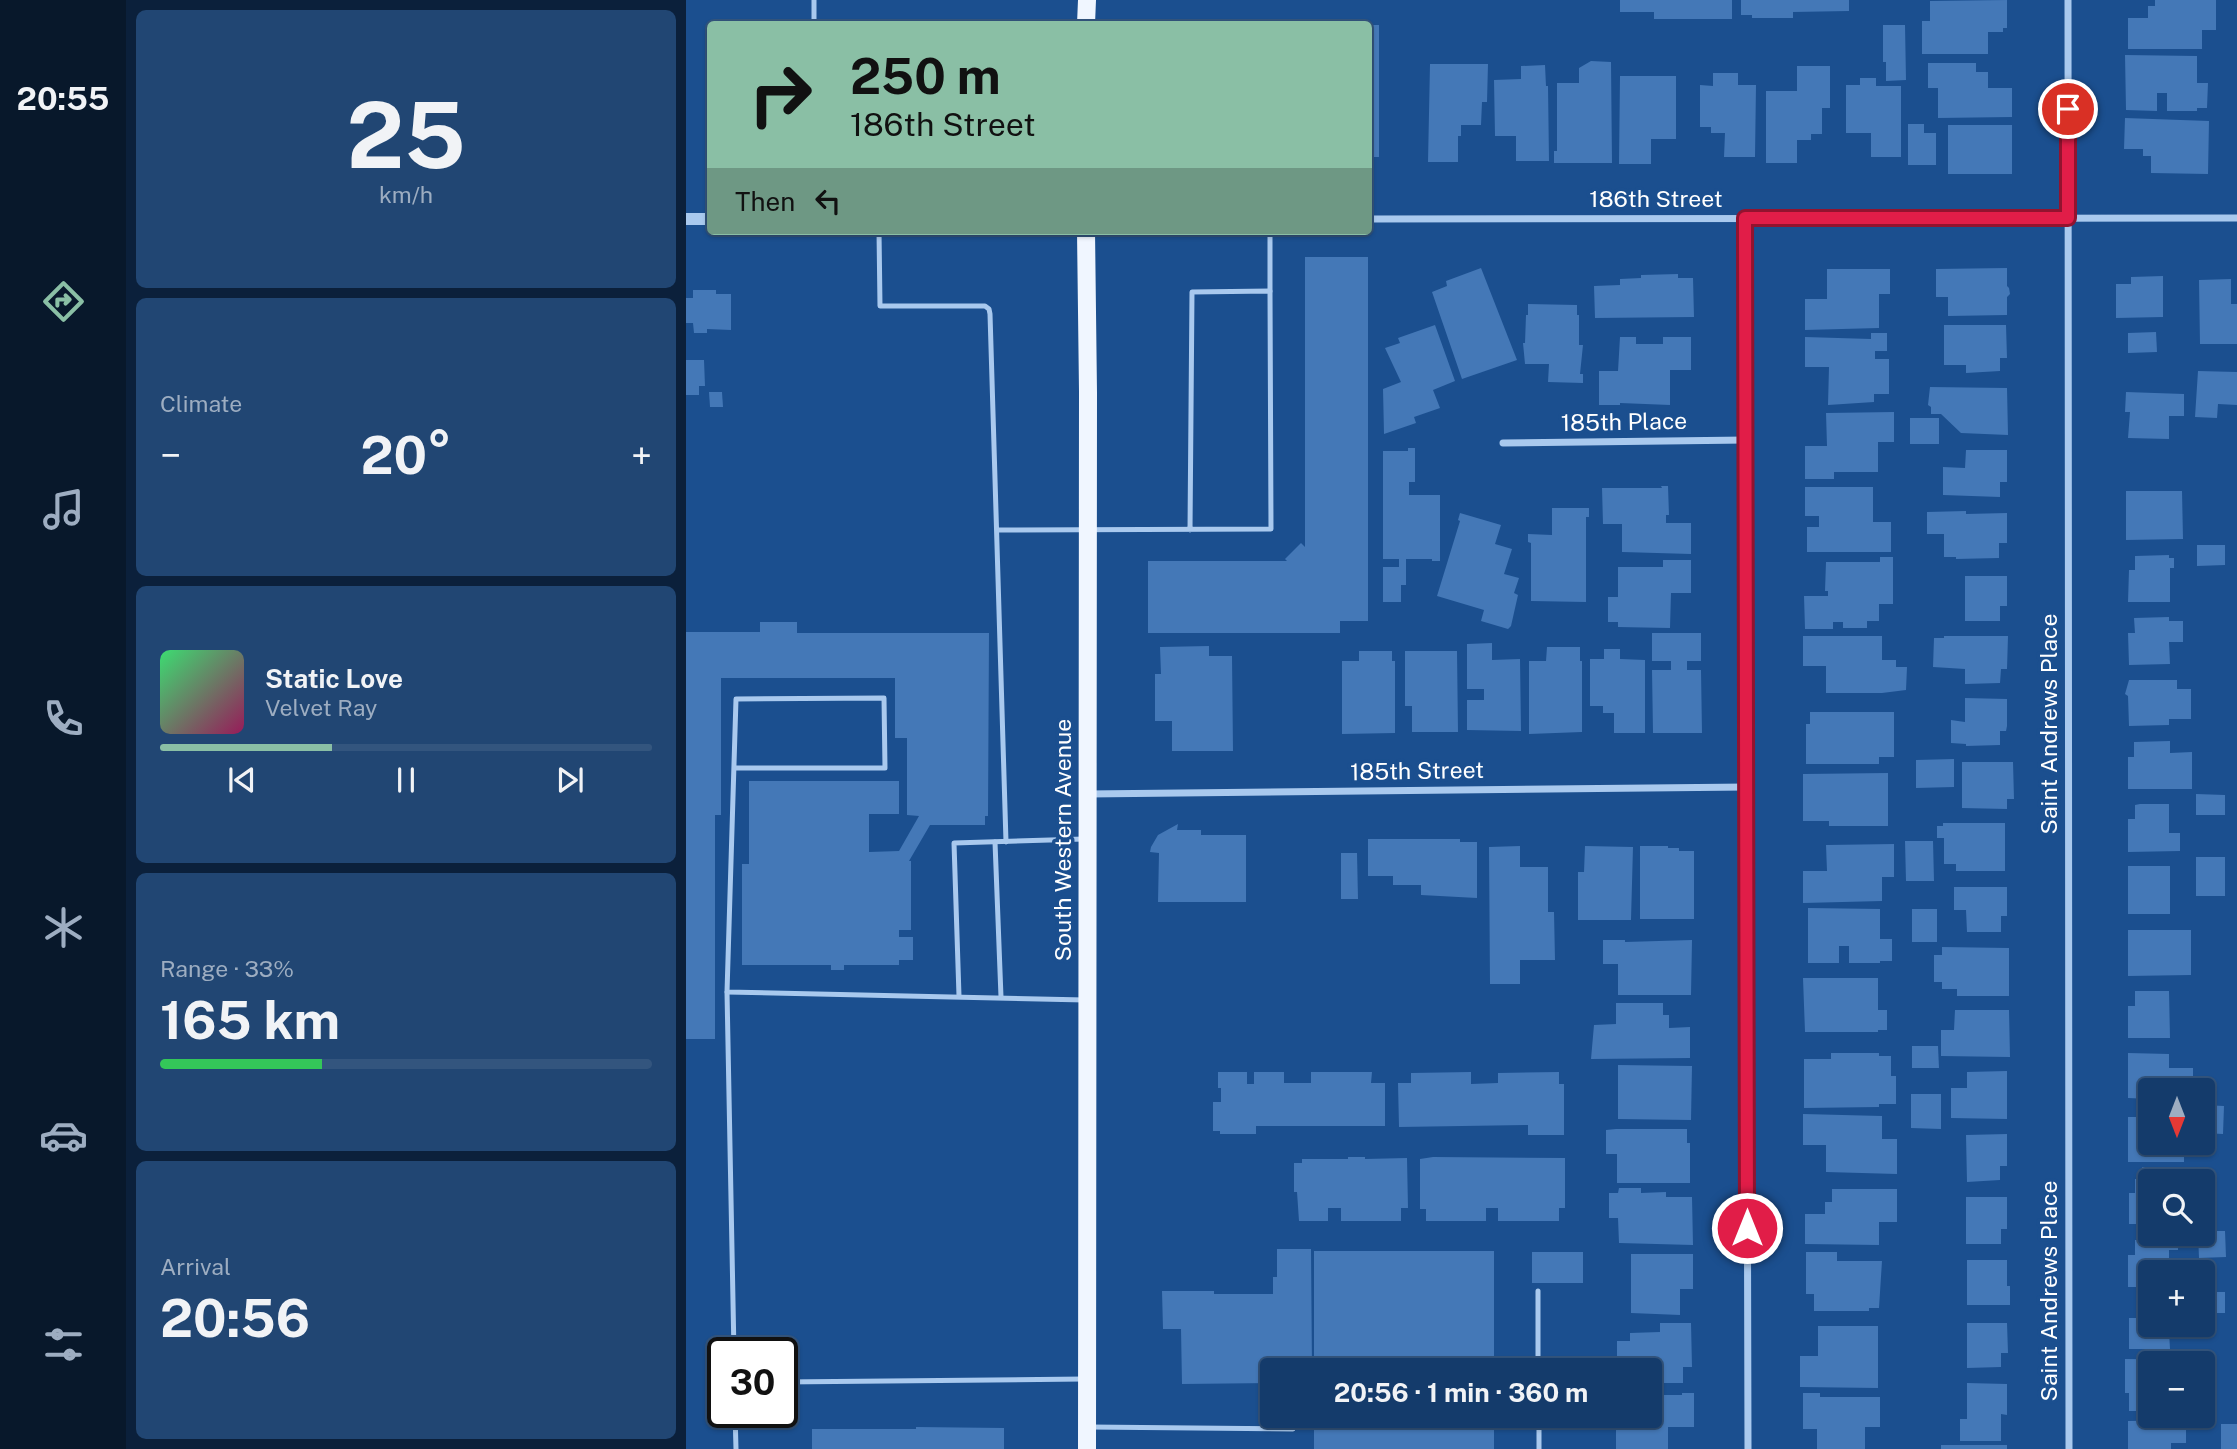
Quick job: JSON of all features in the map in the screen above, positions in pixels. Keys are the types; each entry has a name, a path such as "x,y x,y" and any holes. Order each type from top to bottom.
{"main road":[{"path":"1086,21 1087,0"},
{"name":"South Western Avenue","path":"1086,235 1087,1449"}],"street":[{"name":"Saint Andrews Place","path":"2068,0 2068,1449"},
{"path":"1745,218 1748,1449"},
{"name":"186th Street","path":"1372,219 2237,218"},
{"path":"686,219 707,219"},
{"name":"185th Place","path":"1503,443 1746,440"},
{"name":"185th Street","path":"1087,794 1747,787"}],"lane":[{"path":"814,0 814,21"},
{"path":"879,235 880,306 985,306 989,309 1006,842"},
{"path":"998,530 1271,529 1270,235"},
{"path":"1190,530 1192,292 1270,291"},
{"path":"734,768 885,768 884,698 736,699 727,992 734,1337"},
{"path":"959,996 954,843 1087,839"},
{"path":"995,842 1001,997"},
{"path":"727,992 1088,1000"},
{"path":"1538,1291 1538,1358"},
{"path":"798,1382 1087,1379"},
{"path":"1087,1427 1293,1429"},
{"path":"735,1428 736,1449"},
{"path":"1539,1428 1539,1449"}],"building":[{"path":"1620,0 1732,0 1732,19 1654,19 1654,12 1620,12"},
{"path":"1741,0 1849,0 1849,11 1793,12 1793,18 1752,18 1752,15 1741,15"},
{"path":"2007,0 2007,28 2003,28 2003,32 1988,32 1988,54 1922,54 1922,21 1930,21 1930,1"},
{"path":"2155,0 2216,0 2216,30 2202,30 2202,49 2128,49 2128,18 2148,18 2148,6 2155,6"},
{"path":"1372,25 1379,25 1379,157 1373,157 1373,170"},
{"path":"1883,25 1905,25 1906,80 1886,81"},
{"path":"2125,55 2197,56 2197,83 2208,83 2207,108 2197,108 2197,111 2167,111 2167,93 2157,93 2157,111 2126,110"},
{"path":"1591,61 1611,62 1612,163 1554,163 1554,151 1557,151 1557,83 1579,83 1579,68"},
{"path":"1928,63 1976,63 1976,72 1988,72 1988,88 2012,88 2012,117 1938,118 1938,88 1928,88"},
{"path":"1430,64 1488,64 1487,102 1482,102 1481,125 1461,125 1461,136 1458,136 1458,162 1428,162"},
{"path":"1545,65 1548,86 1549,161 1516,161 1516,136 1495,136 1494,80 1521,79 1521,66"},
{"path":"1797,66 1830,66 1830,108 1822,108 1822,134 1811,134 1811,140 1797,140 1797,163 1766,163 1766,91 1797,91"},
{"path":"1713,73 1738,73 1738,85 1756,85 1755,157 1724,157 1725,133 1711,133 1711,127 1700,127 1700,85 1713,86"},
{"path":"1620,76 1676,76 1676,139 1651,139 1651,164 1619,164"},
{"path":"1860,78 1876,78 1876,86 1901,86 1901,157 1871,157 1871,133 1846,133 1846,85 1860,85"},
{"path":"2125,118 2209,121 2208,174 2151,173 2151,156 2143,156 2143,149 2124,149"},
{"path":"1908,124 1924,124 1924,133 1936,133 1936,165 1908,165"},
{"path":"1948,125 2012,125 2012,174 1948,174"},
{"path":"1305,257 1368,257 1368,621 1340,621 1340,633 1148,633 1148,561 1287,561 1285,559 1301,543 1305,547"},
{"path":"1481,268 1517,360 1462,379 1432,292 1447,286 1446,281"},
{"path":"2007,268 2010,294 2007,297 2007,315 1948,316 1948,297 1936,297 1936,269"},
{"path":"1827,269 1890,269 1890,294 1879,294 1879,328 1805,330 1805,299 1827,299"},
{"path":"1678,274 1678,278 1693,278 1694,317 1595,318 1594,286 1620,285 1620,279 1641,278 1641,275"},
{"path":"2163,276 2163,317 2116,318 2116,284 2131,284 2131,277"},
{"path":"2231,279 2231,304 2237,304 2237,344 2200,344 2199,280"},
{"path":"693,290 716,290 716,294 731,294 731,330 707,329 707,333 694,333 693,323 686,323 686,298 693,298"},
{"path":"1528,304 1577,305 1579,345 1583,345 1580,374 1583,374 1583,383 1548,382 1549,364 1525,364 1523,343"},
{"path":"1435,325 1455,381 1433,390 1440,408 1414,417 1416,423 1384,434 1383,389 1401,382 1385,348 1400,343 1398,338"},
{"path":"1944,325 2006,325 2007,358 2000,358 2000,371 1966,373 1966,365 1944,365"},
{"path":"2156,332 2157,352 2128,353 2128,333"},
{"path":"1871,333 1887,333 1887,351 1875,351 1875,359 1889,359 1889,394 1874,394 1874,402 1828,405 1829,367 1805,367 1805,337 1871,339"},
{"path":"1620,337 1636,337 1636,344 1663,344 1663,337 1691,337 1691,370 1670,370 1670,405 1599,405 1599,371 1618,371"},
{"path":"686,360 704,360 705,386 699,386 699,395 686,395"},
{"path":"2198,371 2237,372 2237,405 2218,404 2217,418 2195,417"},
{"path":"1930,387 2007,388 2008,435 1961,433 1941,414 1931,414 1931,407 1928,405"},
{"path":"709,392 722,392 723,407 710,407"},
{"path":"2126,392 2184,394 2184,416 2169,416 2169,439 2128,438 2130,412 2125,412"},
{"path":"1894,412 1894,442 1878,442 1878,472 1834,472 1834,479 1805,479 1805,446 1827,446 1826,413"},
{"path":"1910,418 1939,418 1939,444 1910,444"},
{"path":"1408,448 1415,448 1415,482 1409,482 1409,495 1440,495 1440,561 1406,559 1406,585 1401,585 1401,602 1383,602 1383,567 1399,567 1399,559 1383,559 1383,451 1408,451"},
{"path":"1966,450 2007,450 2007,482 2000,482 2000,497 1943,495 1943,467 1965,468"},
{"path":"1661,486 1668,486 1669,515 1666,515 1666,523 1691,523 1691,554 1622,552 1622,524 1603,524 1602,488 1662,488"},
{"path":"1805,487 1873,487 1873,522 1891,522 1891,552 1807,552 1807,527 1819,527 1819,516 1805,516"},
{"path":"2126,491 2182,491 2183,539 2126,540"},
{"path":"1552,508 1589,508 1589,517 1586,517 1586,602 1531,601 1531,543 1528,542 1528,534 1552,535"},
{"path":"1966,511 1966,514 2007,513 2007,543 1999,543 1999,558 1944,557 1944,534 1927,534 1927,512"},
{"path":"1460,513 1501,525 1495,544 1512,549 1504,574 1519,578 1514,593 1518,595 1508,629 1481,621 1484,610 1437,596 1460,521"},
{"path":"2197,545 2225,545 2225,565 2197,566"},
{"path":"2169,555 2169,558 2174,558 2174,568 2170,568 2170,602 2128,602 2129,570 2135,570 2135,556"},
{"path":"1880,557 1893,557 1893,604 1879,604 1879,621 1867,621 1867,628 1843,628 1843,622 1833,622 1833,629 1805,629 1804,596 1828,596 1828,591 1825,591 1826,562 1880,562"},
{"path":"1663,560 1691,560 1691,593 1671,593 1670,628 1618,627 1618,622 1608,622 1608,597 1618,597 1618,567 1663,567"},
{"path":"1965,576 2007,576 2007,606 2000,606 2000,621 1965,621"},
{"path":"2169,617 2169,621 2183,621 2183,642 2169,642 2170,664 2129,665 2128,633 2135,633 2134,618"},
{"path":"760,622 797,622 797,633 989,633 988,816 985,816 985,825 930,825 909,861 911,930 899,930 899,937 913,937 913,960 899,960 899,965 844,965 844,970 831,970 831,965 742,965 742,864 749,864 749,781 899,781 899,814 869,814 869,852 899,851 919,816 907,815 907,738 895,738 895,678 721,678 721,815 715,815 715,1039 686,1039 686,632 760,632"},
{"path":"1652,633 1701,633 1701,661 1687,661 1687,670 1701,670 1702,733 1653,733 1652,670 1671,670 1671,661 1652,661"},
{"path":"1803,636 1882,636 1882,660 1896,660 1896,667 1907,667 1906,690 1826,693 1826,666 1803,666"},
{"path":"2008,636 2007,669 2001,669 2000,683 1965,684 1965,669 1933,667 1934,638"},
{"path":"1492,643 1492,660 1520,659 1521,731 1467,730 1467,700 1484,700 1484,689 1467,689 1467,644"},
{"path":"1209,646 1209,656 1232,656 1233,751 1172,751 1172,721 1155,721 1155,674 1161,674 1160,647"},
{"path":"1547,647 1580,647 1582,732 1529,734 1529,661 1546,661"},
{"path":"1604,649 1620,649 1620,659 1645,660 1645,733 1614,733 1614,713 1603,713 1603,706 1590,706 1590,659 1604,659"},
{"path":"1359,651 1392,651 1392,661 1395,661 1395,733 1342,734 1342,661 1359,661"},
{"path":"1405,651 1457,651 1458,732 1412,732 1412,706 1405,706"},
{"path":"2129,680 2177,680 2177,689 2191,689 2191,719 2169,719 2169,725 2129,726 2128,696 2125,694"},
{"path":"1965,698 2007,699 2007,726 2006,731 2000,731 2000,745 1966,746 1951,743 1951,720 1965,722"},
{"path":"1810,712 1894,712 1894,757 1879,757 1879,764 1806,764 1806,724 1810,724"},
{"path":"2170,741 2170,753 2192,752 2192,789 2128,789 2128,757 2134,757 2134,742"},
{"path":"1954,759 1954,787 1916,788 1916,760"},
{"path":"1962,762 2013,762 2014,799 2007,799 2007,809 1962,808"},
{"path":"1888,773 1888,826 1829,826 1829,821 1803,821 1803,774"},
{"path":"2196,794 2225,795 2225,815 2196,815"},
{"path":"2169,804 2169,833 2180,833 2180,851 2128,852 2128,819 2135,819 2135,805"},
{"path":"1943,823 2005,823 2005,871 1956,871 1956,864 1944,864 1944,838 1937,838 1937,826 1943,826"},
{"path":"1178,824 1177,830 1201,830 1201,835 1246,835 1246,902 1158,902 1159,853 1150,852 1151,847 1158,835"},
{"path":"1368,839 1460,839 1460,842 1477,842 1477,898 1421,895 1421,885 1393,885 1393,876 1368,876"},
{"path":"1905,841 1933,841 1934,881 1906,881"},
{"path":"1894,844 1894,877 1882,877 1882,901 1803,903 1803,871 1827,871 1826,845"},
{"path":"1520,846 1520,867 1548,867 1548,912 1554,912 1555,960 1520,960 1520,984 1490,984 1489,847"},
{"path":"1585,846 1633,847 1631,920 1578,920 1578,872 1584,872"},
{"path":"1640,846 1668,846 1679,848 1679,851 1694,851 1694,919 1640,919"},
{"path":"1341,853 1357,853 1358,899 1341,899"},
{"path":"2196,857 2225,857 2225,896 2196,896"},
{"path":"2128,866 2170,866 2170,914 2128,914"},
{"path":"1954,887 2007,887 2007,916 2001,916 2001,932 1967,932 1966,910 1954,910"},
{"path":"1808,908 1880,909 1880,939 1892,939 1892,961 1849,963 1849,946 1839,946 1839,963 1808,963"},
{"path":"1912,909 1937,909 1937,942 1912,942"},
{"path":"2128,930 2191,930 2191,975 2128,976"},
{"path":"1603,940 1692,940 1691,995 1618,995 1618,964 1603,964"},
{"path":"1942,947 2009,948 2009,996 1957,996 1957,989 1942,989 1942,982 1934,982 1934,955 1942,955"},
{"path":"1803,978 1878,978 1878,1010 1887,1010 1887,1030 1805,1032"},
{"path":"2135,991 2169,991 2170,1038 2128,1038 2128,1006 2135,1006"},
{"path":"1616,1003 1663,1003 1663,1015 1669,1015 1669,1028 1690,1027 1690,1058 1591,1059 1594,1025 1616,1024"},
{"path":"1955,1010 2009,1010 2010,1057 1941,1056 1941,1030 1954,1030"},
{"path":"1912,1046 1938,1046 1939,1068 1912,1068"},
{"path":"1831,1053 1879,1053 1879,1056 1891,1056 1891,1076 1896,1076 1896,1104 1879,1104 1879,1107 1804,1108 1804,1059 1831,1059"},
{"path":"2128,1053 2169,1054 2169,1068 2193,1068 2193,1078 2138,1078 2138,1098 2128,1098"},
{"path":"1618,1065 1692,1066 1691,1120 1618,1119"},
{"path":"2007,1071 2007,1119 1951,1118 1951,1088 1967,1088 1967,1072"},
{"path":"1218,1072 1247,1072 1247,1084 1254,1084 1254,1072 1284,1072 1284,1083 1311,1083 1311,1072 1372,1072 1371,1083 1385,1083 1385,1126 1256,1126 1256,1134 1220,1134 1220,1131 1213,1131 1213,1102 1221,1102"},
{"path":"1471,1072 1471,1084 1498,1083 1498,1073 1559,1072 1559,1084 1564,1084 1564,1135 1528,1135 1528,1125 1399,1127 1398,1083 1411,1083 1411,1073"},
{"path":"1911,1094 1941,1094 1941,1129 1911,1128"},
{"path":"2216,1106 2224,1106 2223,1134 2216,1134"},
{"path":"1803,1114 1882,1116 1882,1139 1897,1139 1897,1174 1826,1172 1826,1145 1803,1145"},
{"path":"2128,1117 2138,1117 2138,1155 2184,1155 2184,1162 2128,1162"},
{"path":"1687,1129 1687,1143 1690,1143 1690,1183 1617,1183 1617,1154 1606,1154 1606,1130"},
{"path":"2007,1134 2007,1166 2000,1166 2000,1180 1967,1182 1966,1135"},
{"path":"1407,1158 1408,1208 1401,1208 1401,1221 1341,1221 1341,1208 1328,1208 1328,1221 1299,1221 1297,1192 1294,1192 1294,1163 1302,1163 1302,1159"},
{"path":"1565,1158 1565,1208 1559,1208 1559,1221 1498,1221 1498,1208 1486,1208 1486,1221 1426,1221 1426,1209 1420,1209 1420,1159"},
{"path":"2142,1167 2168,1169 2142,1169"},
{"path":"2135,1179 2138,1179 2138,1224 2129,1224 2129,1193 2135,1193"},
{"path":"1619,1188 1641,1188 1641,1193 1666,1192 1666,1197 1692,1197 1693,1245 1619,1243 1618,1218 1609,1218 1609,1193 1618,1193"},
{"path":"1832,1189 1897,1189 1897,1222 1879,1222 1879,1245 1805,1244 1805,1214 1825,1214 1825,1202 1832,1202"},
{"path":"1966,1197 2007,1197 2007,1229 2001,1229 2001,1244 1966,1244"},
{"path":"2215,1231 2225,1231 2226,1257 2199,1258 2198,1246 2215,1246"},
{"path":"2135,1240 2138,1240 2138,1246 2178,1246 2178,1250 2169,1250 2169,1260 2138,1260 2138,1287 2128,1287 2128,1255 2135,1255"},
{"path":"1277,1249 1311,1249 1312,1358 1260,1358 1260,1383 1182,1384 1181,1329 1163,1329 1162,1291 1273,1294 1273,1277 1277,1277"},
{"path":"1314,1251 1494,1251 1494,1358 1314,1358"},
{"path":"1532,1252 1583,1252 1583,1283 1532,1283"},
{"path":"1806,1252 1837,1252 1837,1261 1882,1261 1879,1308 1869,1308 1869,1311 1814,1311 1814,1294 1806,1294"},
{"path":"1631,1254 1693,1254 1693,1289 1680,1289 1680,1315 1631,1313"},
{"path":"1967,1260 2007,1260 2010,1305 1967,1305"},
{"path":"2215,1292 2225,1292 2225,1313 2215,1313"},
{"path":"2137,1304 2138,1337 2169,1337 2170,1349 2129,1349 2129,1318 2137,1318"},
{"path":"1660,1323 1691,1323 1692,1367 1683,1367 1683,1383 1662,1383 1662,1358 1617,1358 1617,1341 1630,1341 1630,1333 1660,1332"},
{"path":"1967,1323 2007,1323 2008,1353 2001,1353 2001,1367 1967,1368"},
{"path":"1818,1326 1878,1326 1878,1388 1800,1387 1800,1356 1818,1356"},
{"path":"2125,1359 2138,1359 2138,1411 2129,1411 2129,1393 2125,1393"},
{"path":"1967,1383 2007,1384 2007,1415 2001,1414 2001,1441 1960,1441 1960,1419 1967,1419"},
{"path":"1694,1393 1694,1427 1668,1427 1668,1449 1616,1449 1616,1428 1662,1428 1662,1395"},
{"path":"1803,1393 1820,1393 1820,1397 1880,1397 1880,1427 1865,1427 1865,1449 1817,1449 1817,1429 1803,1429"},
{"path":"2128,1421 2138,1421 2138,1428 2186,1428 2186,1443 2171,1443 2171,1449 2128,1449"},
{"path":"2221,1424 2237,1424 2237,1449 2221,1449"},
{"path":"1004,1428 1004,1449 812,1449 812,1429"},
{"path":"1314,1428 1494,1428 1494,1449 1314,1449"},
{"path":"1941,1445 2007,1445 2007,1449 1941,1449"}],"route":[{"path":"1747,1228 1745,218 2068,218 2068,109"}]}
